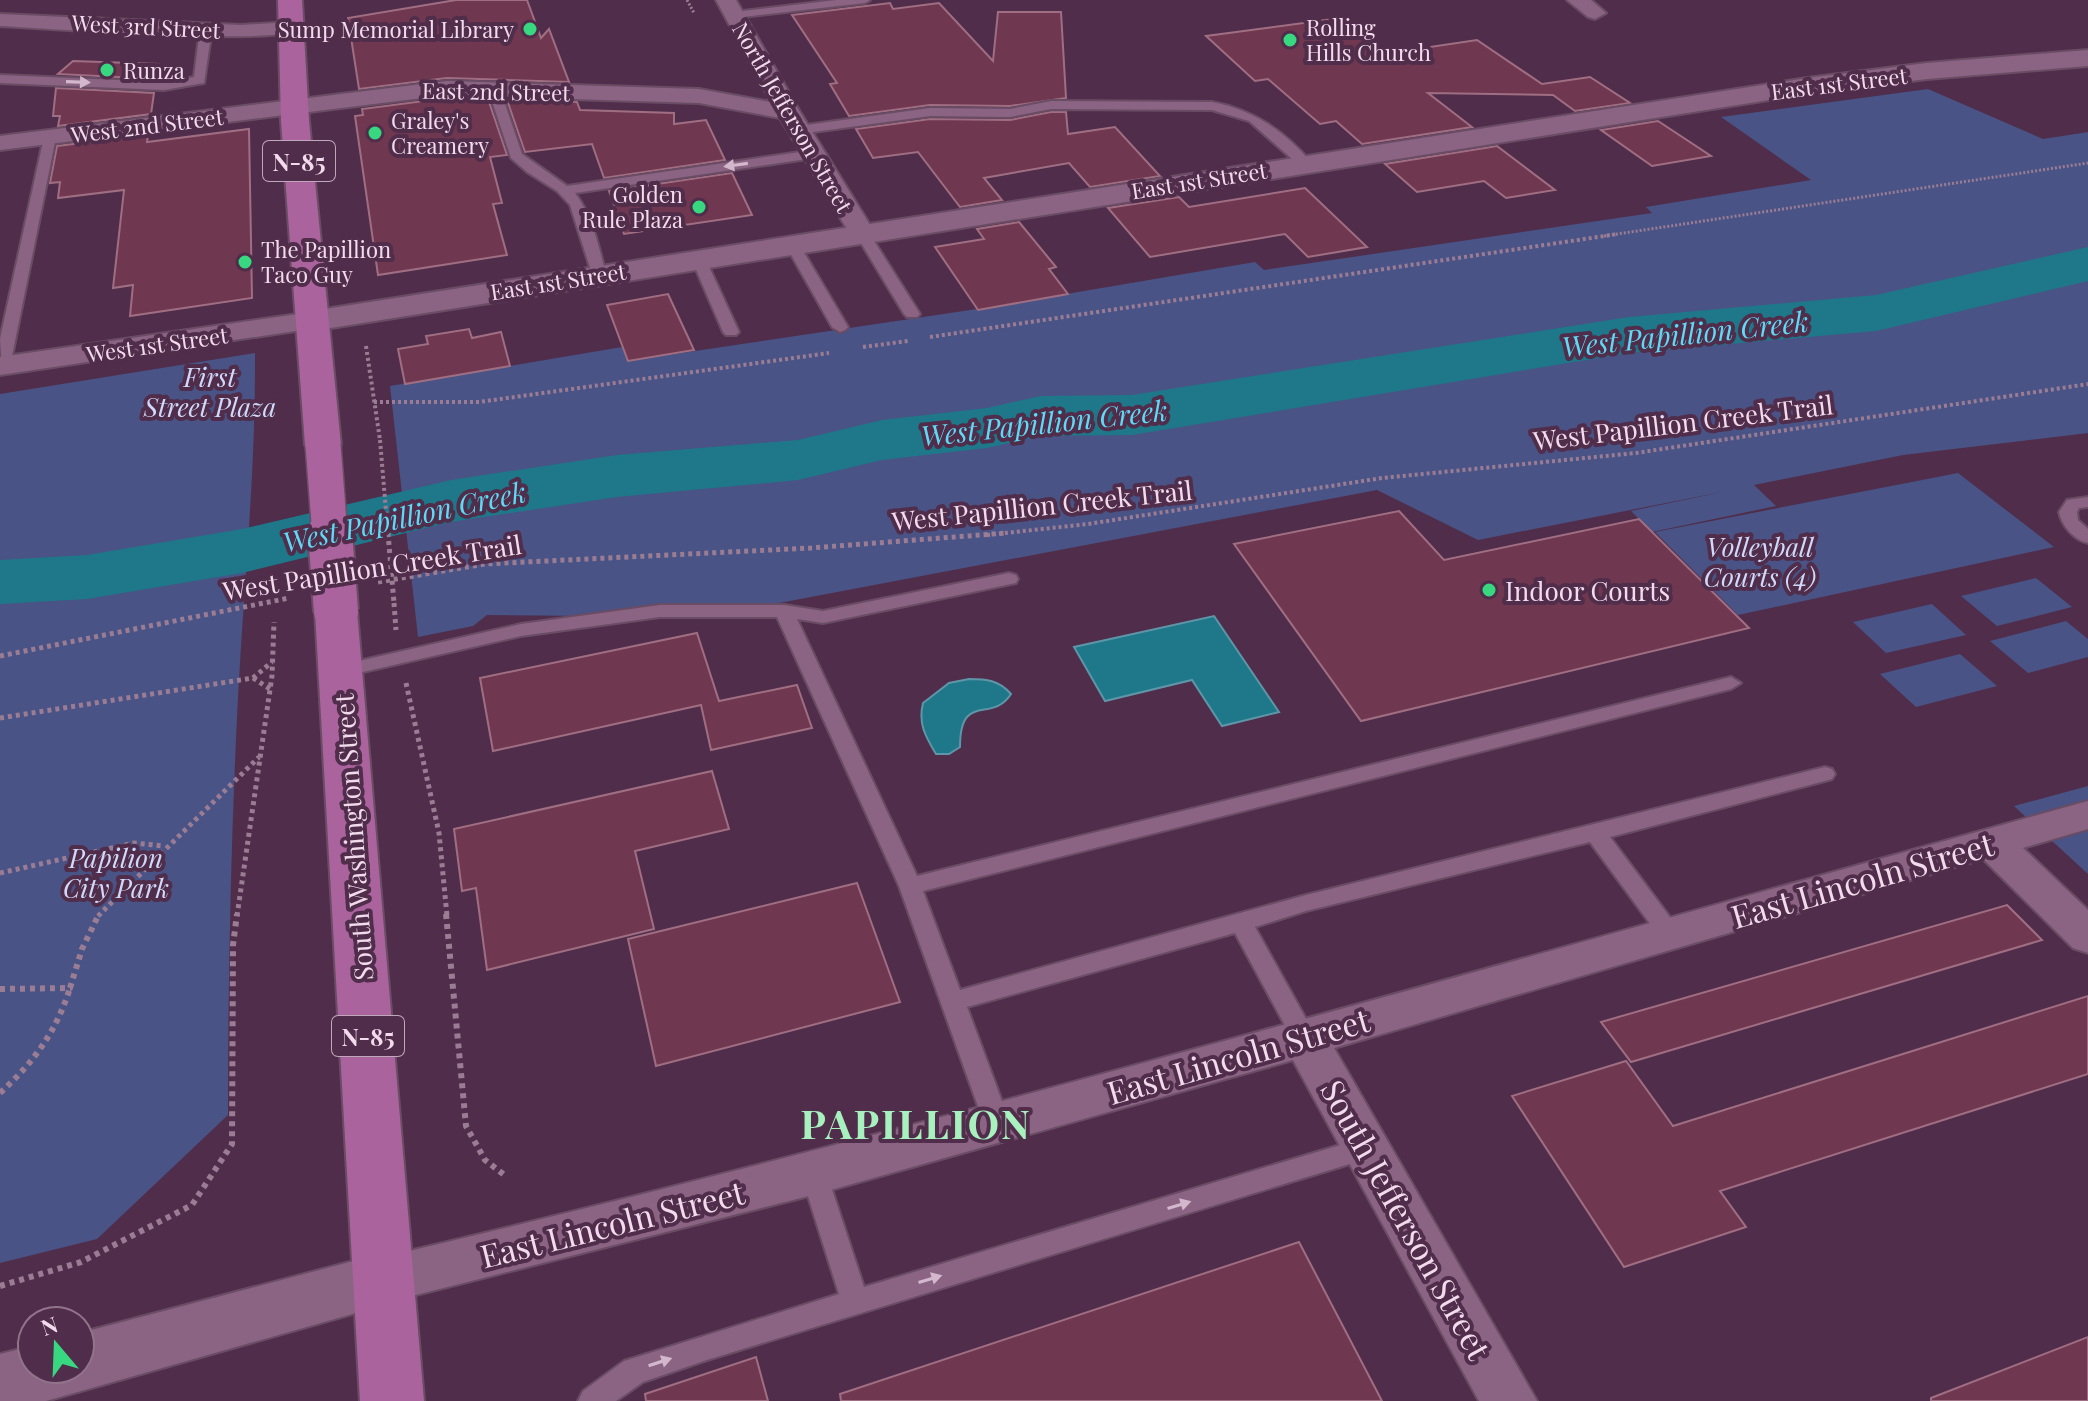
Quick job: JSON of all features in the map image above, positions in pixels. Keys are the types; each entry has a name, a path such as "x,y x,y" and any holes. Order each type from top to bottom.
{"main road":[{"name":"N-85","path":"290,14 294,105 312,321"},
{"name":"East 1st Street","path":"312,321 1807,86 1927,71 2088,58"},
{"name":"South Washington Street","path":"312,321 323,445 319,604 341,671 392,1401"},
{"path":"96,1358 384,1280"}],"street":[{"path":"1577,0 1595,13"},
{"name":"North Jefferson Street","path":"730,8 862,233"},
{"name":"West 3rd Street","path":"0,20 206,29 290,14"},
{"path":"699,96 774,87"},
{"name":"East 2nd Street","path":"294,105 421,90 494,89 699,96"},
{"path":"699,96 794,121"},
{"name":"West 2nd Street","path":"0,143 294,105"},
{"name":"West 1st Street","path":"1,366 312,321"},
{"name":"East Lincoln Street","path":"384,1280 519,1249 997,1123 2088,815"},
{"path":"1991,842 2088,936"},
{"name":"South Jefferson Street","path":"1304,1037 1509,1401"}],"lane":[{"path":"730,8 865,0"},
{"path":"0,79 164,86 200,80 206,29"},
{"path":"494,89 516,155 521,162 565,190 579,210 599,274"},
{"path":"794,121 930,112 1010,113 1051,105 1212,106 1254,116 1305,163"},
{"path":"1,366 50,137"},
{"path":"565,190 814,154"},
{"path":"862,233 912,314"},
{"path":"792,244 840,327"},
{"path":"698,258 731,332"},
{"path":"2088,502 2073,504 2068,512 2070,522 2088,538"},
{"path":"341,671 521,630 660,611 784,611 823,617 1009,579"},
{"path":"784,611 910,886 997,1123"},
{"path":"910,886 1731,683"},
{"path":"952,1002 1306,903 1825,774"},
{"path":"1595,833 1670,934"},
{"path":"1241,923 1304,1037"},
{"path":"593,1401 634,1371 855,1301 1367,1148"},
{"path":"813,1171 855,1301"}],"path":[{"path":"687,0 694,13"},
{"path":"929,337 2088,163"},
{"path":"851,349 914,340"},
{"path":"366,345 380,440 400,657 439,833 466,1126 485,1160 507,1177"},
{"path":"374,402 479,402 835,352"},
{"name":"West Papillion Creek Trail","path":"378,582 485,564 948,539 1088,524 1382,478 1636,453 2088,384"},
{"name":"West Papillion Creek Trail","path":"0,656 319,604"},
{"path":"0,1286 81,1262 192,1205 232,1144 233,945 270,689 274,622"},
{"path":"0,718 253,678 272,662"},
{"path":"253,678 270,689"},
{"path":"0,1093 40,1057 60,1022 82,949 100,911 260,756"},
{"path":"0,873 134,843 165,846"},
{"path":"0,989 70,988"}],"green space":[{"path":"1928,89 2043,139 2088,132 2088,433 1903,455 1754,485 1776,506 1652,532 1631,511 1727,491 1478,540 1377,490 705,617 487,615 473,626 418,637 390,386 622,347 628,361 977,309 1255,262 1264,270 1652,213 1646,207 1811,180 1721,117"},
{"path":"255,353 252,482 233,801 228,1115 97,1239 0,1263 0,394"},
{"name":"Volleyball Courts (4)","path":"1958,473 2054,547 1738,615 1655,532"},
{"path":"2036,578 2072,607 1997,626 1961,596"},
{"path":"1932,604 1966,635 1886,653 1853,622"},
{"path":"2066,621 2088,639 2088,657 2028,673 1990,641"},
{"path":"1960,654 1997,686 1916,707 1880,674"},
{"path":"2088,786 2088,874 2014,806"}],"shaded area":[{"path":"1214,616 1279,712 1222,726 1192,680 1105,701 1074,647"},
{"path":"969,679 992,681 1011,694 1003,703 965,719 960,747 949,754 936,754 924,729 921,717 923,703 949,683"}],"building":[{"path":"456,0 527,0 541,38 549,29 569,82 447,78 359,89 348,18"},
{"path":"890,3 893,9 939,3 993,61 998,12 1061,12 1066,98 1010,106 930,105 849,116 830,84 837,83 792,15"},
{"path":"1333,19 1383,54 1477,40 1542,84 1590,77 1630,103 1575,111 1553,95 1428,93 1472,127 1362,144 1336,121 1320,124 1268,79 1255,81 1206,36"},
{"path":"73,61 159,64 156,79 58,74"},
{"path":"56,88 154,93 151,114 58,126 60,116 53,116"},
{"path":"447,98 488,99 507,155 490,157 502,203 493,204 507,255 378,275 355,116 363,115 362,109"},
{"path":"507,100 577,102 580,110 674,113 674,124 706,120 725,160 604,178 592,144 525,152"},
{"path":"1066,112 1068,134 1115,127 1160,176 1090,187 1069,163 984,178 1002,200 960,207 918,152 873,158 856,129 930,119 1010,120"},
{"path":"1658,121 1711,156 1652,166 1601,130"},
{"path":"249,129 252,298 130,316 133,285 113,288 124,190 58,198 60,182 50,183 57,146 148,135 147,142"},
{"path":"1497,146 1555,190 1506,198 1484,181 1417,192 1385,164"},
{"name":"Golden Rule Plaza","path":"732,173 752,215 624,234 609,191"},
{"path":"1305,188 1367,247 1308,257 1285,234 1150,257 1108,208 1179,197 1189,207"},
{"path":"1019,222 1056,267 1049,269 1068,294 978,310 935,247 984,239 977,229"},
{"path":"668,294 694,350 628,361 607,305"},
{"path":"469,329 472,338 501,332 510,366 405,384 398,349 428,344 426,336"},
{"name":"Indoor Courts","path":"1399,511 1444,560 1639,519 1749,628 1361,721 1234,544"},
{"path":"697,633 719,701 797,685 812,728 711,750 701,705 493,751 480,678"},
{"path":"712,771 729,829 635,851 654,929 487,970 476,888 462,891 454,829"},
{"path":"857,883 900,1002 656,1066 628,939"},
{"path":"2007,905 2042,940 1631,1062 1601,1022"},
{"path":"2088,996 2088,1074 1720,1191 1746,1227 1624,1267 1512,1096 1626,1061 1673,1126"},
{"path":"1299,1242 1382,1401 841,1401 840,1394"},
{"path":"2088,1337 2088,1401 1931,1401 1931,1398"},
{"path":"756,1357 768,1401 646,1401 645,1394"}],"waterway":[{"name":"West Papillion Creek","path":"0,582 87,577 242,551 451,501 617,476 798,460 882,440 987,428 1041,416 1132,415 1629,335 1876,313 2088,264"}],"place":[{"name":"Sump Memorial Library","path":"530,29"},
{"name":"Rolling Hills Church","path":"1290,40"},
{"name":"Runza","path":"107,70"},
{"name":"Graley's Creamery","path":"375,133"},
{"name":"Golden Rule Plaza","path":"699,207"},
{"name":"The Papillion Taco Guy","path":"245,262"},
{"name":"Indoor Courts","path":"1489,590"}],"district":[{"name":"PAPILLION","path":"916,1122"}],"park label":[{"name":"First Street Plaza","path":"210,391"},
{"name":"Papilion City Park","path":"116,872"}]}
